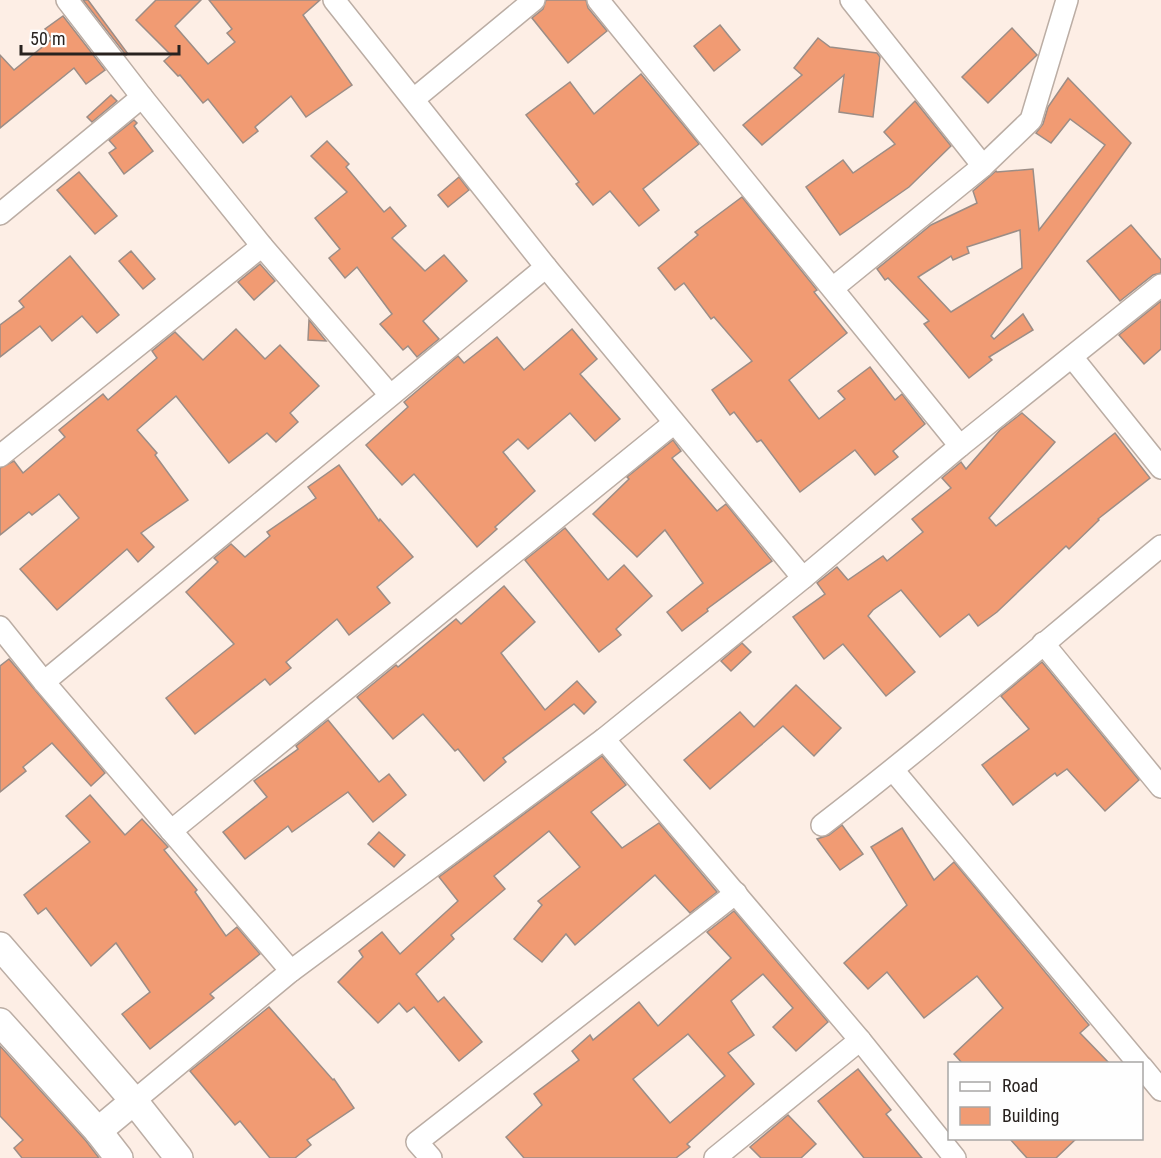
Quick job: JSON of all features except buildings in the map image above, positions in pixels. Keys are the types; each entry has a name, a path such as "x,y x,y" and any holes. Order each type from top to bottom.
{"street":[{"path":"67,0 262,246 390,395"},
{"path":"334,0 546,267 803,578"},
{"path":"414,99 534,0"},
{"path":"598,0 960,446"},
{"path":"851,0 983,166"},
{"path":"833,288 983,166 1031,120 1067,0"},
{"path":"0,214 142,97"},
{"path":"0,456 262,246"},
{"path":"44,682 546,267"},
{"path":"98,1131 291,971 604,739 803,578 960,446 1161,285"},
{"path":"1072,357 1161,468"},
{"path":"171,831 674,423"},
{"path":"822,825 893,770 1161,546"},
{"path":"0,627 44,682 291,971"},
{"path":"1043,643 1161,787"},
{"path":"604,739 860,1040 955,1158"},
{"path":"893,770 1137,1062"},
{"path":"431,1158 417,1142 736,893"},
{"path":"0,946 134,1101 179,1158"},
{"path":"0,1022 98,1131 119,1158"},
{"path":"715,1158 860,1040"},
{"path":"1143,1069 1161,1090"}]}
